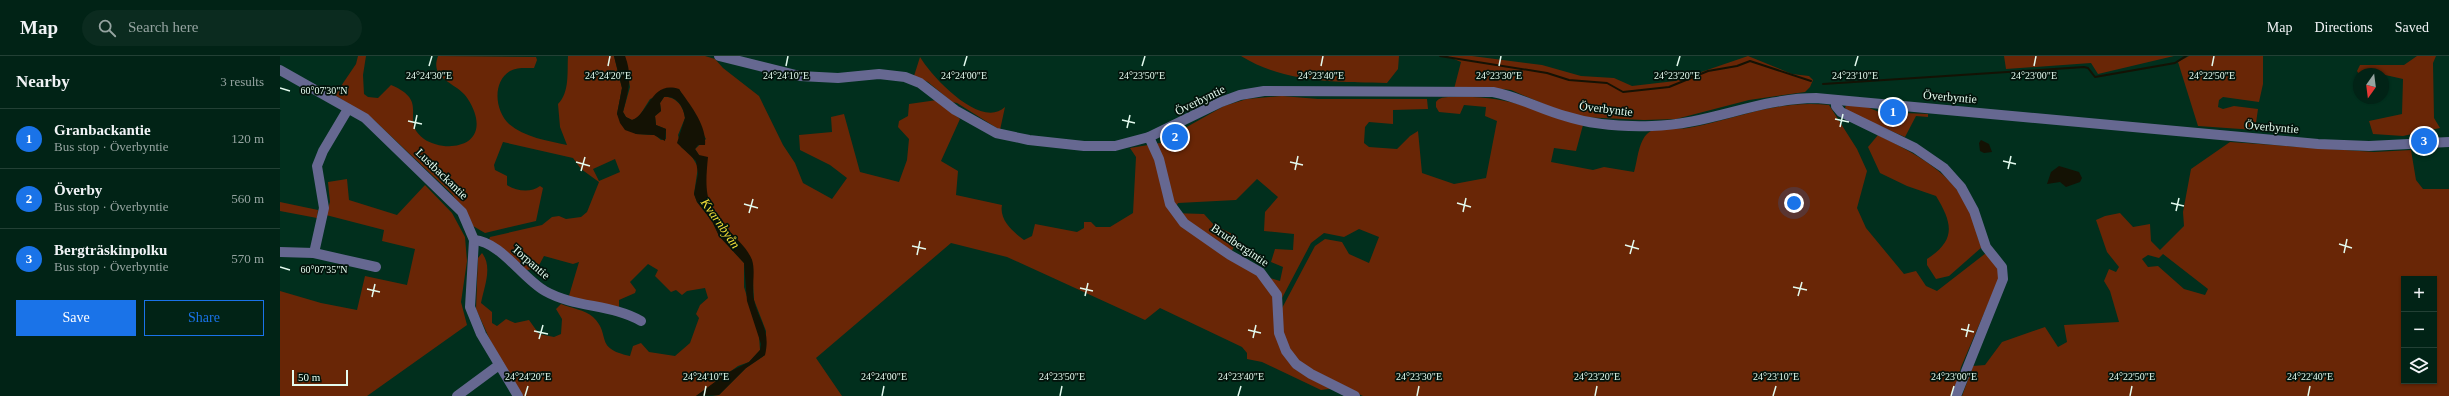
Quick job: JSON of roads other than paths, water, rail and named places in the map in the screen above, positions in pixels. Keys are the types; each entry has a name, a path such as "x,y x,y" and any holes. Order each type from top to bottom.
{"street":[{"name":"Överbyntie","path":"719,56 778,72 812,77 838,78 879,74 905,77 920,83 954,110 985,128 1029,140 1101,147 1128,144 1149,137 1230,98 1277,90 1339,93 1493,92 1516,97 1564,116 1584,121 1635,126 1683,124 1760,104 1794,99 1836,100 2318,144 2369,146 2449,142"},
{"name":"Lustbackantie","path":"280,70 366,118 454,202 468,222 474,240 470,307 481,334 518,396"},
{"path":"1836,100 1836,106 1841,112 1915,148 1944,168 1961,187 1974,211 1986,247 2002,267 2003,279 1956,396"},
{"path":"314,252 324,208 317,166 323,151 348,109"},
{"name":"Brudbergintie","path":"1149,137 1159,159 1170,204 1184,223 1230,255 1260,272 1277,295 1279,333 1286,351 1296,364 1311,374 1355,396"},
{"name":"Torpantie","path":"474,240 482,241 496,249 545,291 575,304 627,313 641,321"},
{"path":"280,252 314,252 376,267"},
{"path":"457,396 499,365"}],"waterway":[{"path":"1440,56 1547,73 1569,80 1607,83 1623,92 1669,87 1708,71 1737,66 1750,61 1811,81"},
{"path":"1823,84 2084,67 2088,68 2095,77 2175,63 2186,56"}],"place":[{"name":"Granbackantie","path":"1893,112"},
{"name":"Överby","path":"1175,137"},
{"name":"Bergträskinpolku","path":"2424,141"}],"water label":[{"name":"Kvarnbyån","path":"721,223"}]}
